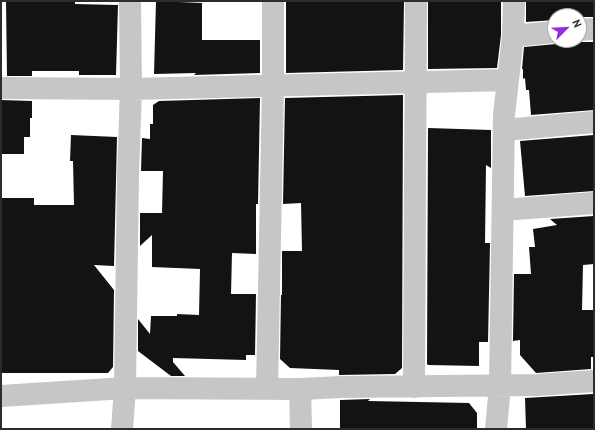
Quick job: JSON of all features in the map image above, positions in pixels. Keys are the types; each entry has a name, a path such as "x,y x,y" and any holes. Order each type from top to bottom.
{"street":[{"path":"122,429 131,89 130,1"},
{"path":"267,389 273,86 273,1"},
{"path":"414,387 416,1"},
{"path":"496,429 500,386 504,115 513,36 514,1"},
{"path":"513,36 547,33"},
{"path":"1,88 131,89 508,80"},
{"path":"504,130 594,122"},
{"path":"503,210 594,203"},
{"path":"1,396 124,388 300,389 342,387 500,386 594,382"},
{"path":"300,389 301,429"}],"building":[{"path":"6,1 75,1 75,4 118,5 116,75 79,75 79,71 32,71 32,76 7,76"},
{"path":"156,1 202,3 202,40 260,40 260,73 194,75 196,73 154,74"},
{"path":"286,1 404,1 403,70 286,73"},
{"path":"428,1 501,1 501,35 497,68 428,69"},
{"path":"526,1 594,1 594,17 587,17 587,8 547,8 547,21 526,22"},
{"path":"587,42 594,42 594,110 531,115 529,90 526,90 525,78 523,79 522,69 524,47 547,45 547,48 587,48"},
{"path":"403,95 402,368 395,374 339,375 339,370 290,368 280,359 282,251 302,251 301,203 283,204 285,98"},
{"path":"260,98 258,204 256,204 256,254 232,253 231,294 256,294 255,355 246,355 246,360 173,358 173,362 185,376 171,376 138,351 138,319 150,334 151,316 177,316 177,314 199,315 200,269 152,267 152,235 140,246 140,213 162,213 163,171 141,171 142,138 150,139 150,124 153,124 153,105 159,101"},
{"path":"1,100 32,101 30,137 24,137 24,154 1,154"},
{"path":"428,128 491,130 491,168 486,165 485,243 490,243 488,342 479,342 479,366 427,364"},
{"path":"71,135 117,137 114,266 94,265 114,290 113,367 108,373 1,373 1,198 34,198 34,205 74,205 73,161 70,161"},
{"path":"594,135 594,191 525,196 520,141"},
{"path":"594,216 594,264 583,265 582,310 594,310 594,357 591,357 591,369 536,373 520,355 520,340 513,341 514,274 531,274 529,247 535,247 533,229 557,225 550,219"},
{"path":"593,394 594,429 526,429 525,398"},
{"path":"370,399 368,401 469,403 477,413 477,429 340,429 340,400"}]}
